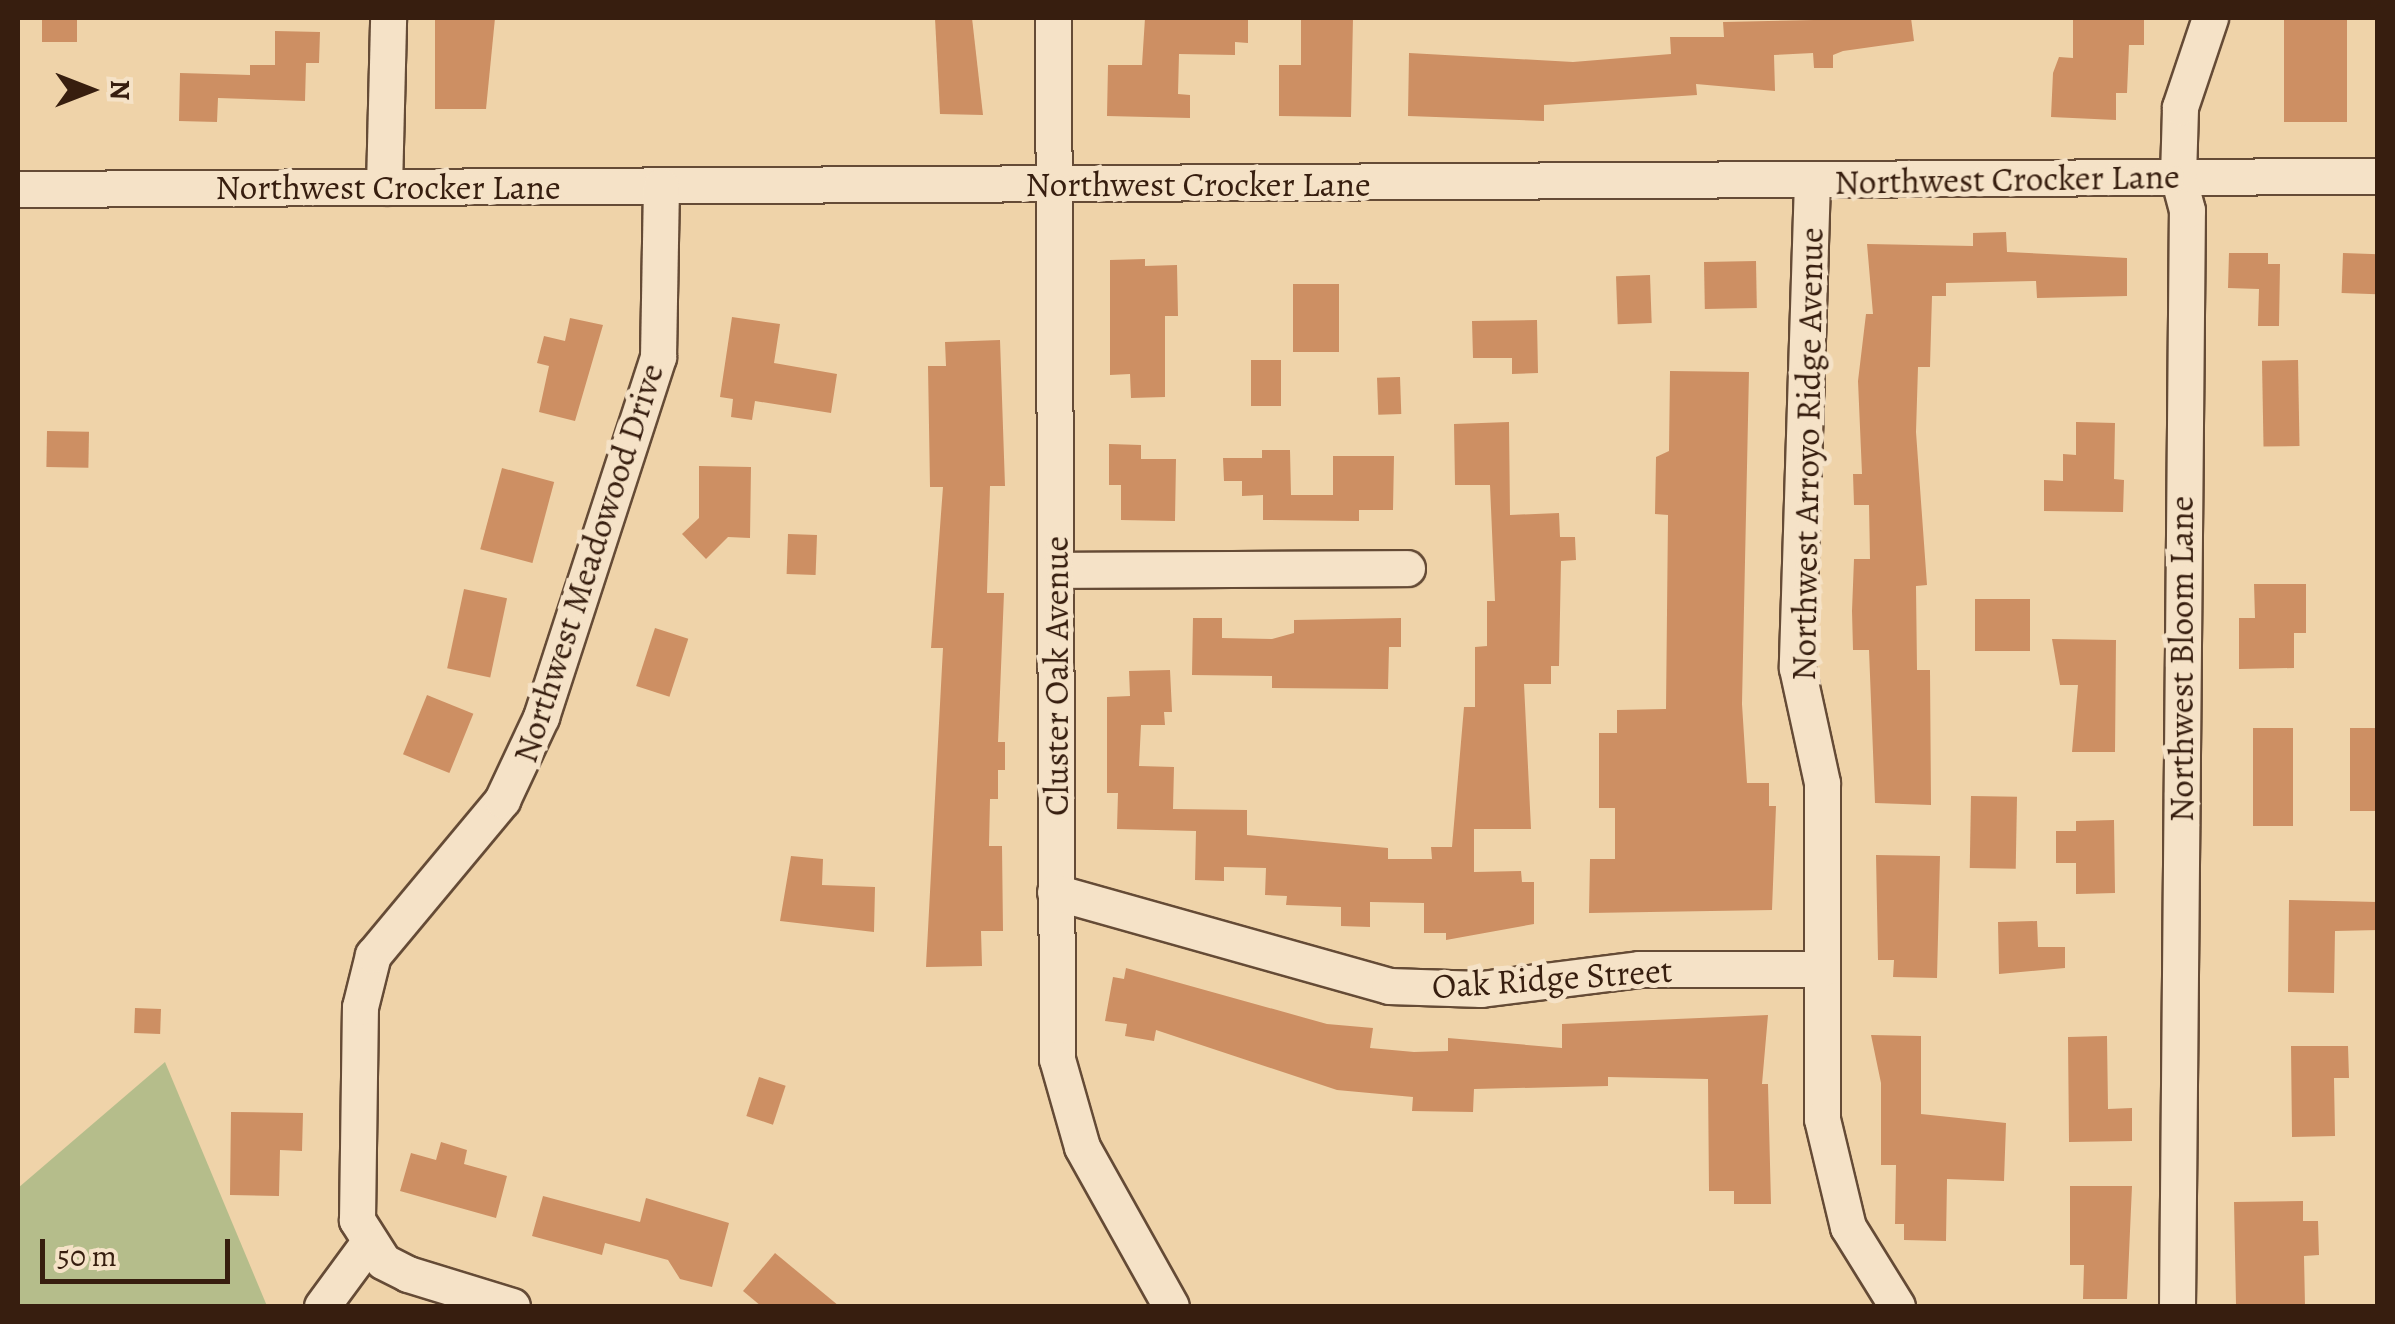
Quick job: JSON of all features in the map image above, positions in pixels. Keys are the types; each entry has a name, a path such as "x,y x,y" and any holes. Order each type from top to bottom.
{"street":[{"path":"384,187 388,18"},
{"name":"Cluster Oak Avenue","path":"1053,18 1054,1010 1066,1101 1101,1185 1171,1306"},
{"name":"Northwest Bloom Lane","path":"2177,1306 2187,210 2178,176 2186,76 2210,18"},
{"name":"Northwest Crocker Lane","path":"18,189 2378,176"},
{"name":"Northwest Arroyo Ridge Avenue","path":"1812,181 1798,668 1822,783 1821,969 1830,1162 1848,1227 1897,1306"},
{"name":"Northwest Meadowood Drive","path":"369,1242 352,1198 365,977 388,933 502,800 542,717 658,358 661,186"},
{"path":"1056,570 1408,568"},
{"name":"Oak Ridge Street","path":"1055,892 1389,986 1481,989 1638,968 1821,969"},
{"path":"322,1306 369,1242 408,1274 512,1306"}],"green space":[{"path":"165,1062 267,1306 18,1306 18,1188"}],"building":[{"path":"42,18 77,18 77,42 42,42"},
{"path":"435,18 495,18 486,109 435,109"},
{"path":"935,18 972,18 983,115 940,114"},
{"path":"1145,18 1248,18 1248,43 1235,42 1235,55 1179,54 1178,94 1190,95 1190,118 1107,116 1108,65 1142,65"},
{"path":"1301,18 1353,18 1351,117 1279,116 1279,65 1301,65"},
{"path":"1911,18 1914,41 1843,51 1833,55 1833,68 1814,68 1813,53 1774,55 1775,91 1696,84 1697,95 1544,105 1544,121 1408,116 1409,53 1573,62 1671,54 1670,37 1724,37 1723,22"},
{"path":"2073,18 2144,18 2144,45 2129,45 2127,93 2116,93 2116,120 2051,117 2053,73 2059,57 2073,58"},
{"path":"2284,18 2347,18 2347,122 2284,122"},
{"path":"275,31 320,32 319,63 306,63 305,101 218,98 217,122 179,121 180,73 250,75 250,65 275,65"},
{"path":"2006,232 2007,252 2127,258 2127,296 2037,298 2036,281 1946,283 1946,296 1932,296 1930,367 1918,367 1916,432 1927,585 1916,586 1917,670 1930,670 1931,805 1875,803 1869,650 1853,650 1852,611 1854,559 1870,559 1869,505 1854,505 1853,474 1862,474 1858,381 1866,314 1873,314 1867,244 1973,246 1973,233"},
{"path":"2229,253 2268,253 2268,264 2280,264 2279,326 2258,326 2259,289 2228,288"},
{"path":"2343,253 2378,254 2377,294 2342,293"},
{"path":"1145,259 1145,266 1177,265 1178,316 1165,316 1165,397 1131,398 1130,374 1110,375 1110,260"},
{"path":"1756,261 1757,308 1705,309 1704,262"},
{"path":"1650,275 1652,323 1618,324 1616,276"},
{"path":"1293,284 1339,284 1339,352 1293,352"},
{"path":"732,317 780,324 774,363 837,374 831,413 755,401 752,420 731,417 733,399 720,397"},
{"path":"570,318 603,325 575,421 539,412 549,366 537,363 544,336 565,341"},
{"path":"1537,320 1538,373 1512,374 1512,358 1473,358 1472,321"},
{"path":"1000,340 1005,486 990,486 987,593 1004,593 998,742 1005,742 1005,770 998,770 998,799 990,799 989,846 1002,846 1003,931 981,931 982,966 926,967 943,648 931,648 943,487 930,487 928,366 946,366 945,342"},
{"path":"1251,360 1281,360 1281,406 1251,406"},
{"path":"2298,360 2300,446 2264,447 2262,361"},
{"path":"1670,371 1749,372 1742,704 1747,783 1769,783 1769,806 1776,806 1772,910 1589,913 1590,859 1615,859 1615,808 1599,808 1599,733 1617,733 1617,710 1666,709 1668,515 1655,514 1656,457 1669,451"},
{"path":"1400,377 1401,414 1378,415 1377,378"},
{"path":"1509,422 1510,515 1559,513 1560,537 1575,537 1576,560 1561,561 1559,666 1551,666 1551,684 1524,684 1531,829 1474,829 1474,872 1521,871 1522,882 1534,882 1534,924 1446,940 1446,933 1424,933 1424,903 1370,902 1370,927 1341,926 1341,907 1286,905 1287,896 1265,895 1266,868 1224,867 1224,881 1195,880 1196,831 1117,829 1118,793 1107,793 1107,697 1130,696 1129,671 1170,670 1172,712 1164,712 1165,725 1141,725 1139,766 1174,767 1173,809 1247,810 1247,835 1388,848 1388,859 1432,859 1431,847 1452,847 1464,707 1475,707 1475,647 1487,646 1487,601 1495,601 1490,485 1455,485 1454,424"},
{"path":"2076,422 2115,423 2114,479 2124,480 2123,512 2044,511 2044,480 2063,481 2063,454 2076,455"},
{"path":"47,431 89,432 88,468 46,467"},
{"path":"1109,444 1141,445 1141,459 1176,459 1175,521 1121,520 1121,485 1109,485"},
{"path":"1262,450 1290,450 1291,495 1333,495 1333,456 1394,456 1393,510 1359,510 1359,521 1263,520 1263,495 1242,496 1242,481 1224,481 1223,458 1262,458"},
{"path":"699,466 751,467 750,538 728,537 706,559 682,534 699,518"},
{"path":"502,468 554,482 532,563 480,549"},
{"path":"788,534 817,535 816,575 787,574"},
{"path":"2254,584 2306,584 2306,633 2294,633 2294,668 2239,669 2239,618 2255,618"},
{"path":"464,589 507,598 490,677 447,668"},
{"path":"1975,599 2030,599 2030,651 1975,651"},
{"path":"1193,618 1222,618 1222,638 1272,639 1294,633 1294,620 1401,618 1401,647 1389,647 1388,689 1272,688 1272,676 1192,675"},
{"path":"655,628 688,639 669,697 636,686"},
{"path":"2052,639 2116,640 2115,752 2072,752 2078,685 2060,685"},
{"path":"427,695 473,714 449,773 403,754"},
{"path":"2253,728 2293,728 2293,826 2253,826"},
{"path":"2350,728 2376,728 2376,811 2350,811"},
{"path":"1971,796 2017,797 2016,869 1970,868"},
{"path":"2114,820 2115,893 2076,894 2076,863 2056,863 2056,831 2076,831 2076,821"},
{"path":"1876,855 1940,856 1937,978 1893,977 1894,960 1878,960"},
{"path":"791,856 823,859 822,885 875,887 874,932 780,921"},
{"path":"2289,900 2378,902 2378,930 2335,931 2334,993 2288,992"},
{"path":"2037,921 2038,947 2065,947 2065,968 1999,974 1998,922"},
{"path":"1126,968 1327,1024 1373,1028 1370,1048 1414,1052 1448,1051 1448,1038 1562,1048 1562,1024 1768,1015 1762,1084 1768,1084 1771,1204 1734,1204 1734,1191 1709,1191 1708,1079 1608,1077 1608,1086 1474,1089 1473,1112 1412,1111 1413,1097 1337,1090 1156,1030 1154,1041 1125,1036 1127,1024 1105,1021 1113,977 1124,979"},
{"path":"135,1008 161,1009 160,1034 134,1033"},
{"path":"1871,1035 1921,1036 1921,1114 2006,1123 2004,1181 1947,1179 1946,1241 1904,1240 1904,1224 1895,1224 1896,1165 1881,1165 1881,1083"},
{"path":"2107,1036 2108,1109 2132,1108 2132,1141 2069,1142 2068,1037"},
{"path":"2291,1046 2348,1046 2349,1078 2334,1078 2335,1136 2292,1137"},
{"path":"759,1077 786,1086 773,1125 746,1116"},
{"path":"231,1112 303,1113 302,1151 280,1150 279,1196 230,1195"},
{"path":"441,1142 467,1150 464,1164 507,1176 496,1218 400,1191 411,1153 436,1160"},
{"path":"2070,1186 2132,1186 2127,1299 2083,1299 2084,1265 2070,1265"},
{"path":"543,1196 640,1222 646,1198 729,1223 712,1287 680,1279 668,1260 605,1243 602,1255 532,1236"},
{"path":"2303,1201 2303,1221 2318,1221 2319,1255 2304,1256 2305,1306 2236,1304 2234,1202"},
{"path":"775,1253 839,1306 761,1306 743,1291"}]}
